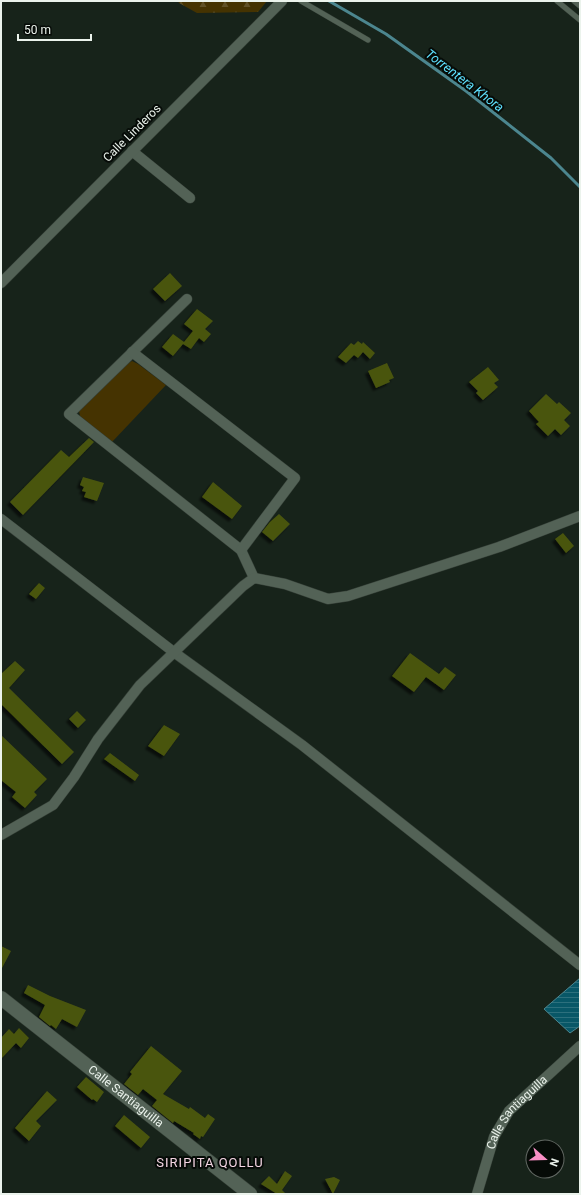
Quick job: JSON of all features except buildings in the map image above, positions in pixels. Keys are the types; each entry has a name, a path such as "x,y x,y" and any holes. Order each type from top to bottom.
{"street":[{"name":"Calle Linderos","path":"1,283 282,1"},
{"path":"132,151 190,198"},
{"path":"187,300 69,414 241,550 254,578"},
{"path":"132,352 295,478 241,550"},
{"path":"1,835 53,805 74,777 98,739 140,685 243,586 254,578 285,584 328,598 348,596 499,547 580,516"},
{"path":"1,519 175,653 302,745 580,965"},
{"name":"Calle Santiaguilla","path":"1,998 250,1194"},
{"name":"Calle Santiaguilla","path":"477,1194 494,1137 508,1111 580,1046"}],"lane":[{"path":"301,1 368,40"},
{"path":"557,1 580,20"},
{"path":"574,1 580,6"}],"green space":[{"path":"178,1 267,1 258,12 197,13"},
{"path":"132,361 166,385 112,442 80,416 79,411 127,364"}],"water":[{"path":"580,978 580,1026 570,1033 544,1009"}],"waterway":[{"name":"Torrentera Khora","path":"329,1 386,34 466,91 551,158 580,187"}],"district":[{"name":"SIRIPITA QOLLU","path":"210,1162"}]}
